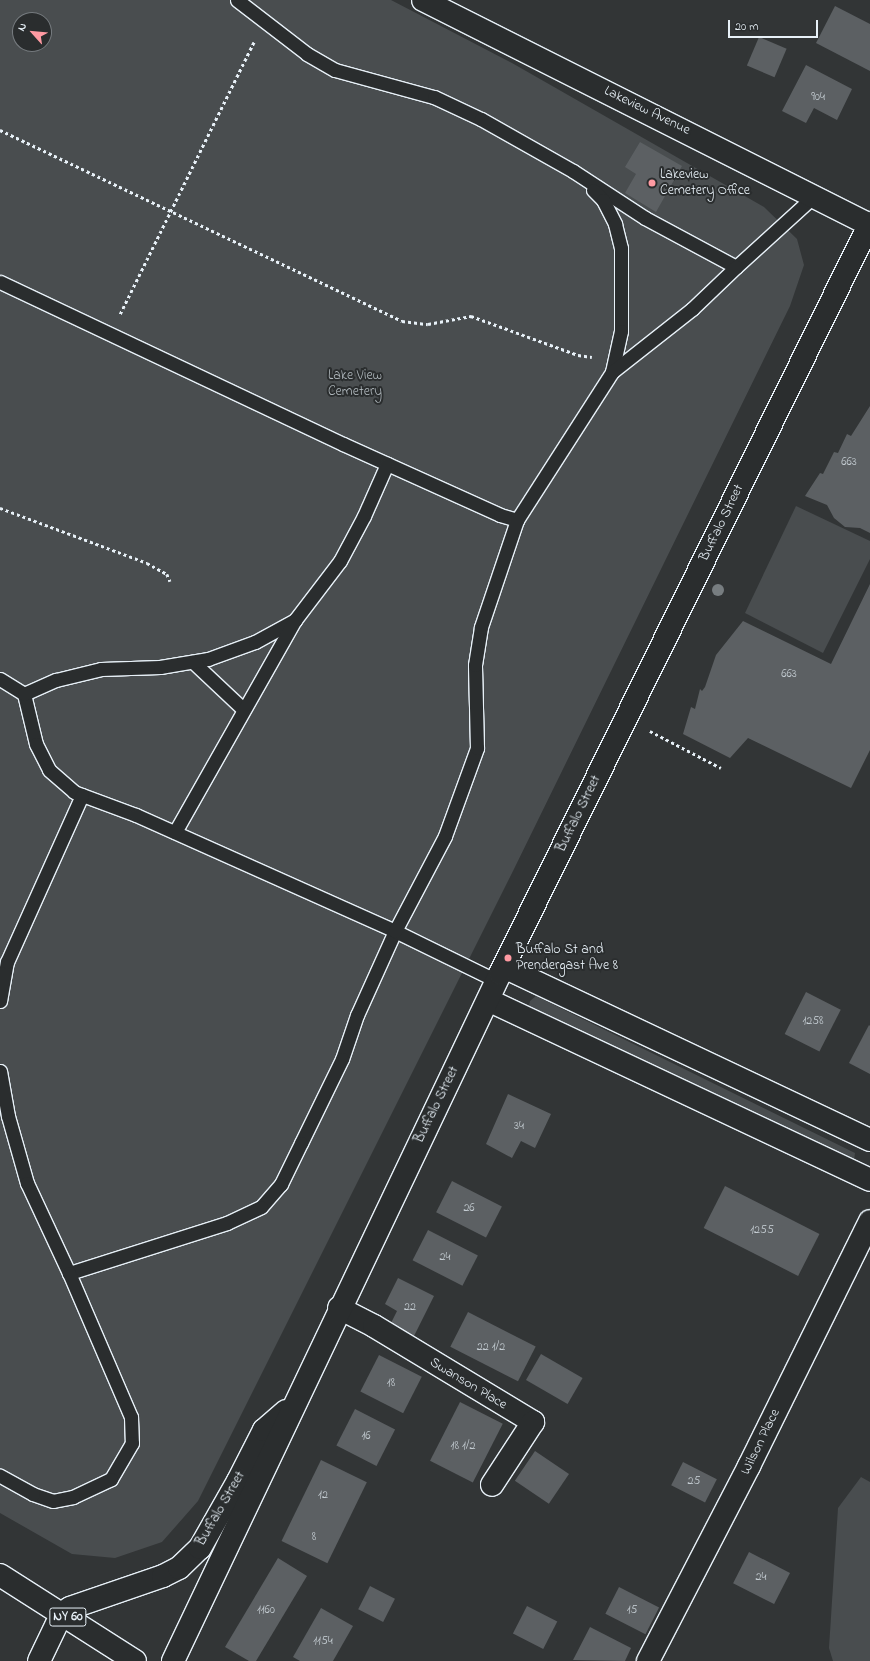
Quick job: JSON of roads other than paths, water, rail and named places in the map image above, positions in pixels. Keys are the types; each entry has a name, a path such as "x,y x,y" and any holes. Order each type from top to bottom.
{"main road":[{"name":"Lakeview Avenue","path":"423,0 870,224"},
{"name":"Buffalo Street","path":"172,1661 339,1308 496,983 870,224"},
{"path":"496,983 870,1140"},
{"path":"496,983 870,1180"},
{"name":"Wilson Place","path":"648,1661 749,1466 870,1221"},
{"name":"Swanson Place","path":"339,1308 374,1326 533,1422 492,1485"},
{"name":"Buffalo Street","path":"62,1613 70,1608 163,1576 179,1568 200,1548 238,1481 264,1430 292,1407"},
{"name":"NY 60","path":"0,1576 62,1613 135,1661"},
{"path":"39,1661 62,1613"}],"lane":[{"path":"237,0 307,54 335,70 434,97 481,119 573,172 645,218 736,267"},
{"path":"69,1273 227,1223 261,1207 281,1184 342,1059 357,1015 395,931 445,836 477,748 475,665 481,627 517,520 614,366 621,331 621,248 615,224 603,200 573,172"},
{"path":"614,366 692,309 814,195"},
{"path":"0,282 387,464 500,515 517,520"},
{"path":"175,832 243,709 295,620 340,561 364,516 387,464"},
{"path":"24,694 56,680 101,669 160,667 208,659 255,642 295,620"},
{"path":"193,662 243,709"},
{"path":"0,679 24,694 36,744 49,770 74,792 175,832 395,931 496,983"},
{"path":"0,1002 7,962 82,795"},
{"path":"0,1070 8,1116 27,1183 69,1273 131,1417 132,1442 111,1479 73,1497 53,1501 33,1494 0,1476"}],"place":[{"name":"Lakeview Cemetery Office","path":"652,183"},
{"name":"Buffalo St and Prendergast Ave 8","path":"508,958"}],"park label":[{"name":"Lake View Cemetery","path":"355,384"}]}
